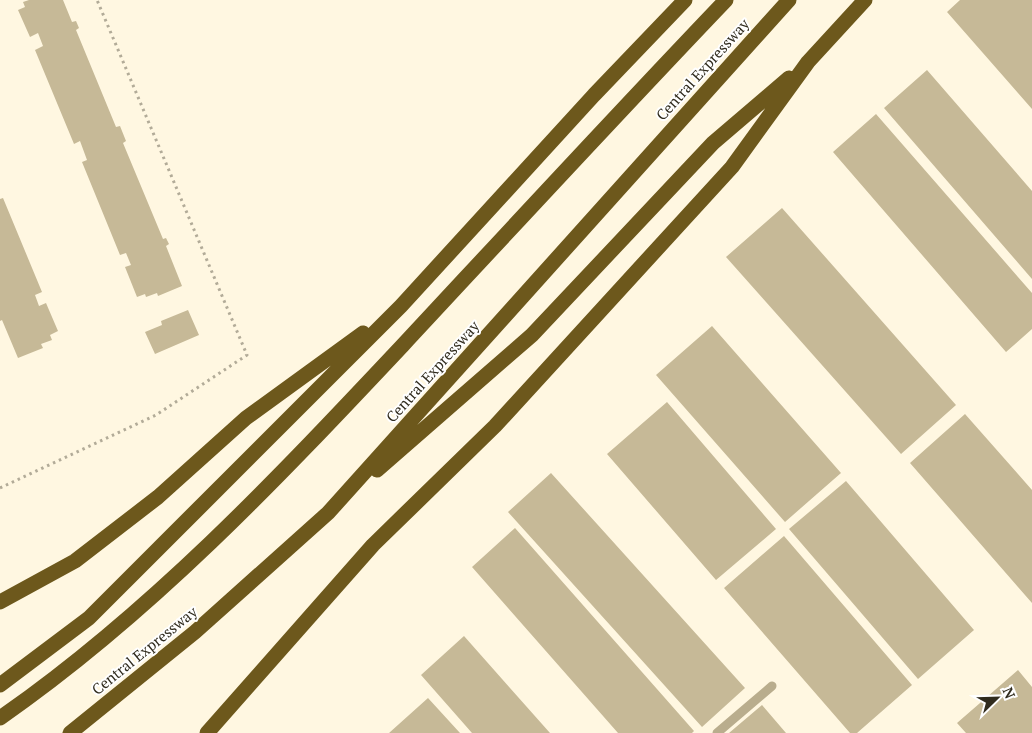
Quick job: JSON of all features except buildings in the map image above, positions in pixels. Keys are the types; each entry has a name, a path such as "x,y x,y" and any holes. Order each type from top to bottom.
{"highway":[{"path":"0,685 89,618 401,306 588,102 685,0"},
{"name":"Central Expressway","path":"0,718 44,688 146,604 288,468 726,0"},
{"name":"Central Expressway","path":"70,733 195,632 328,513 739,53 789,0"},
{"path":"207,733 372,545 495,426 732,167 808,62 864,0"},
{"path":"328,513 532,335 713,143 808,62"},
{"path":"0,602 75,561 158,497 246,418 401,306"}],"lane":[{"path":"717,733 772,686"}],"path":[{"path":"0,488 156,415 247,355 97,0"}]}
